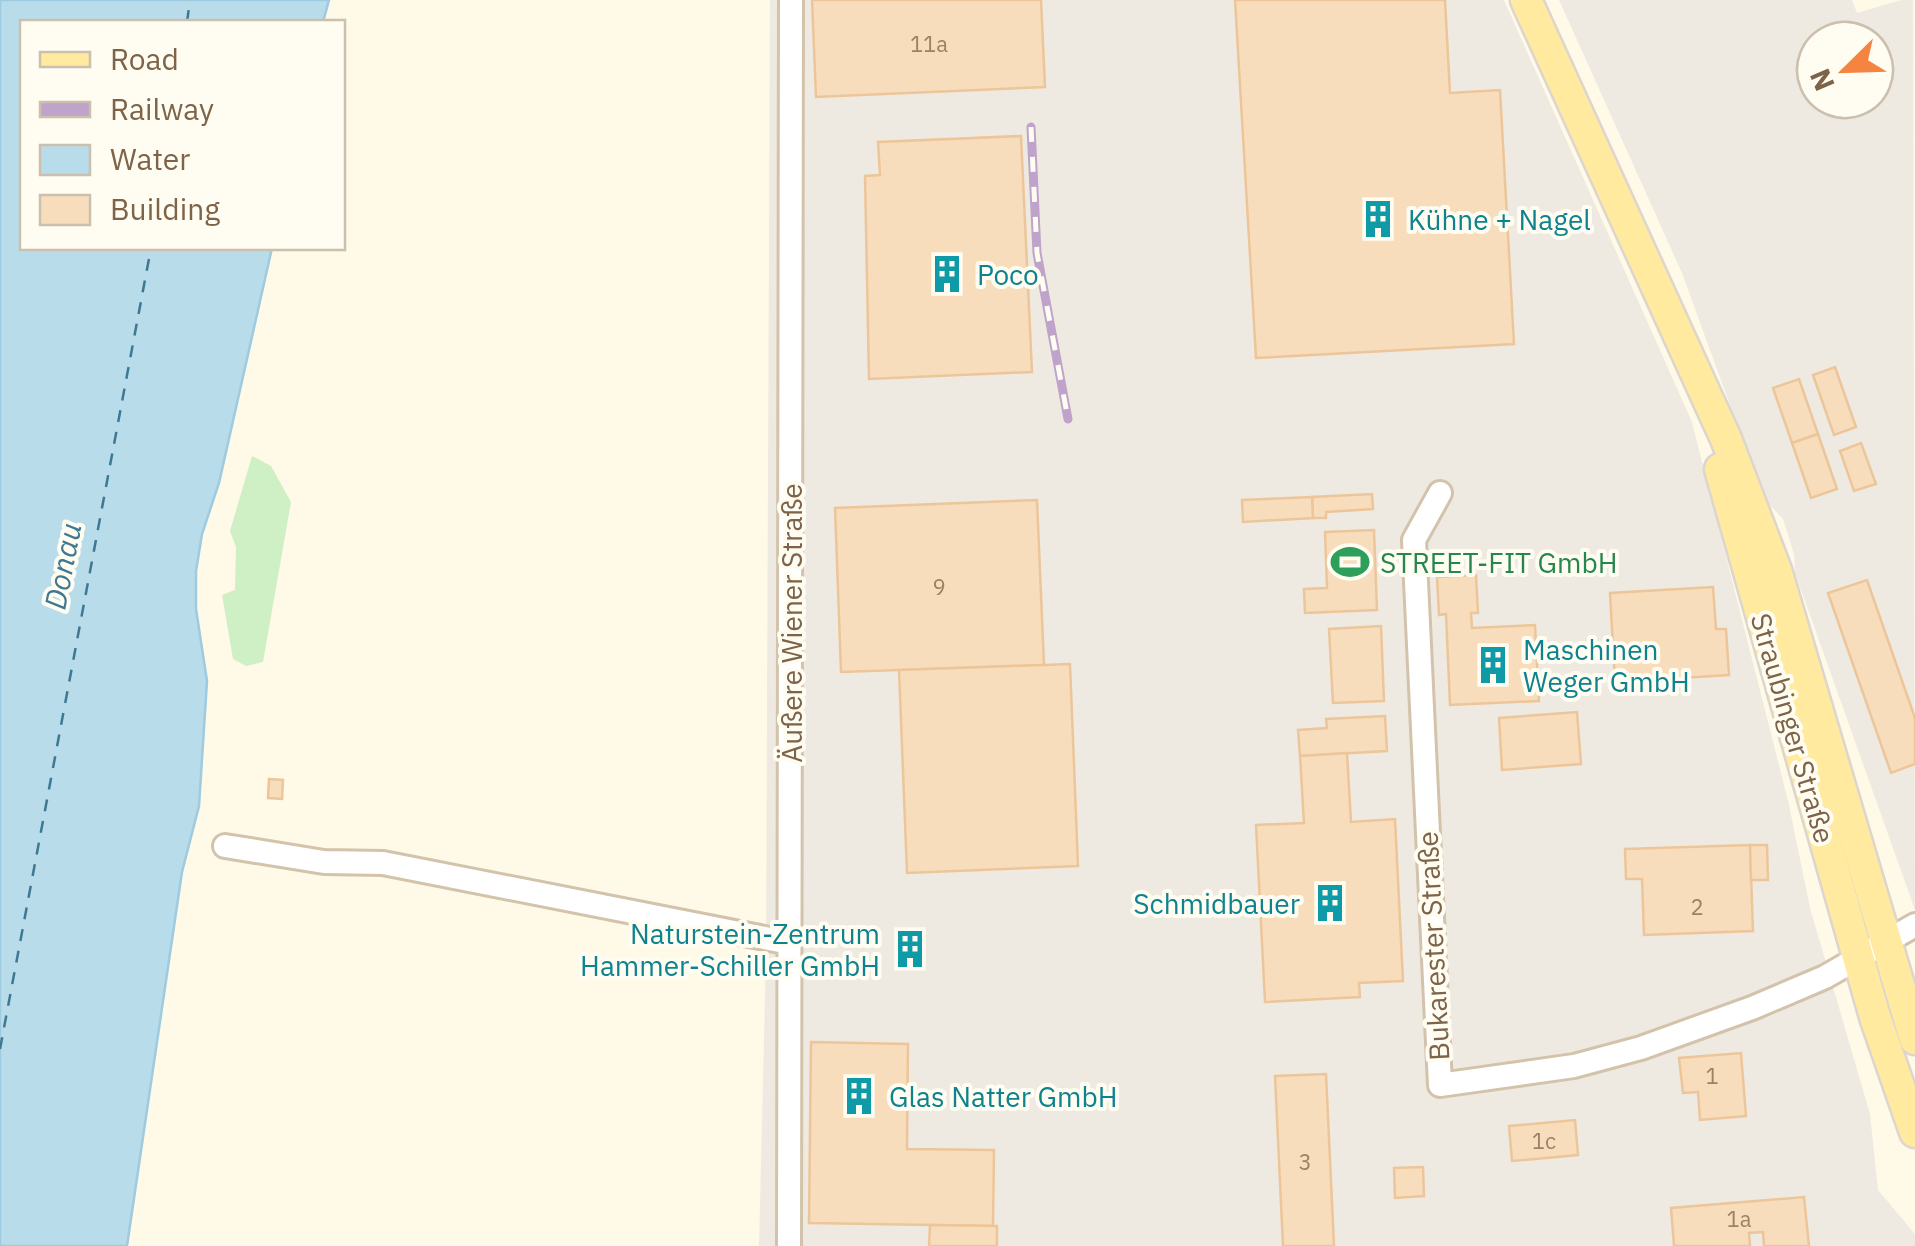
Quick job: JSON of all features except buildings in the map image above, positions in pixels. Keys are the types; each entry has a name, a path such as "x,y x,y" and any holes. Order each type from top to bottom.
{"main road":[{"name":"Straubinger Straße","path":"1526,0 1726,440 1776,570 1915,1039"},
{"name":"Straubinger Straße","path":"1672,324 1717,459 1858,958 1915,1132"}],"street":[{"name":"Äußere Wiener Straße","path":"789,1246 791,0"},
{"name":"Bukarester Straße","path":"1440,494 1414,540 1440,1085 1574,1066 1641,1048 1752,1008 1826,977 1858,958"},
{"path":"225,846 324,862 383,863 790,944"},
{"path":"1858,958 1915,925"}],"shaded area":[{"path":"770,0 1504,0 1692,422 1789,805 1810,908 1870,1114 1878,1190 1915,1234 1915,1246 759,1246 766,954"},
{"path":"1559,0 1852,0 1857,13 1913,0 1915,910 1795,573 1794,554 1783,519 1764,499 1682,273"}],"green space":[{"path":"252,456 271,466 291,502 263,662 246,666 233,659 222,595 235,590 236,547 230,531"}],"water":[{"name":"Donau","path":"0,0 329,0 324,20 20,20 20,250 272,250 196,571 196,609 207,681 199,806 182,872 127,1246 0,1246"}],"ferry route":[{"path":"187,20 190,0"},
{"path":"0,1049 151,250"}],"railway":[{"path":"1031,127 1037,253 1068,419"}],"place":[{"name":"Kühne + Nagel","path":"1378,219"},
{"name":"Poco","path":"947,274"},
{"name":"STREET-FIT GmbH","path":"1350,562"},
{"name":"Maschinen Weger GmbH","path":"1493,665"},
{"name":"Schmidbauer","path":"1330,903"},
{"name":"Naturstein-Zentrum Hammer-Schiller GmbH","path":"910,949"},
{"name":"Glas Natter GmbH","path":"859,1096"}]}
